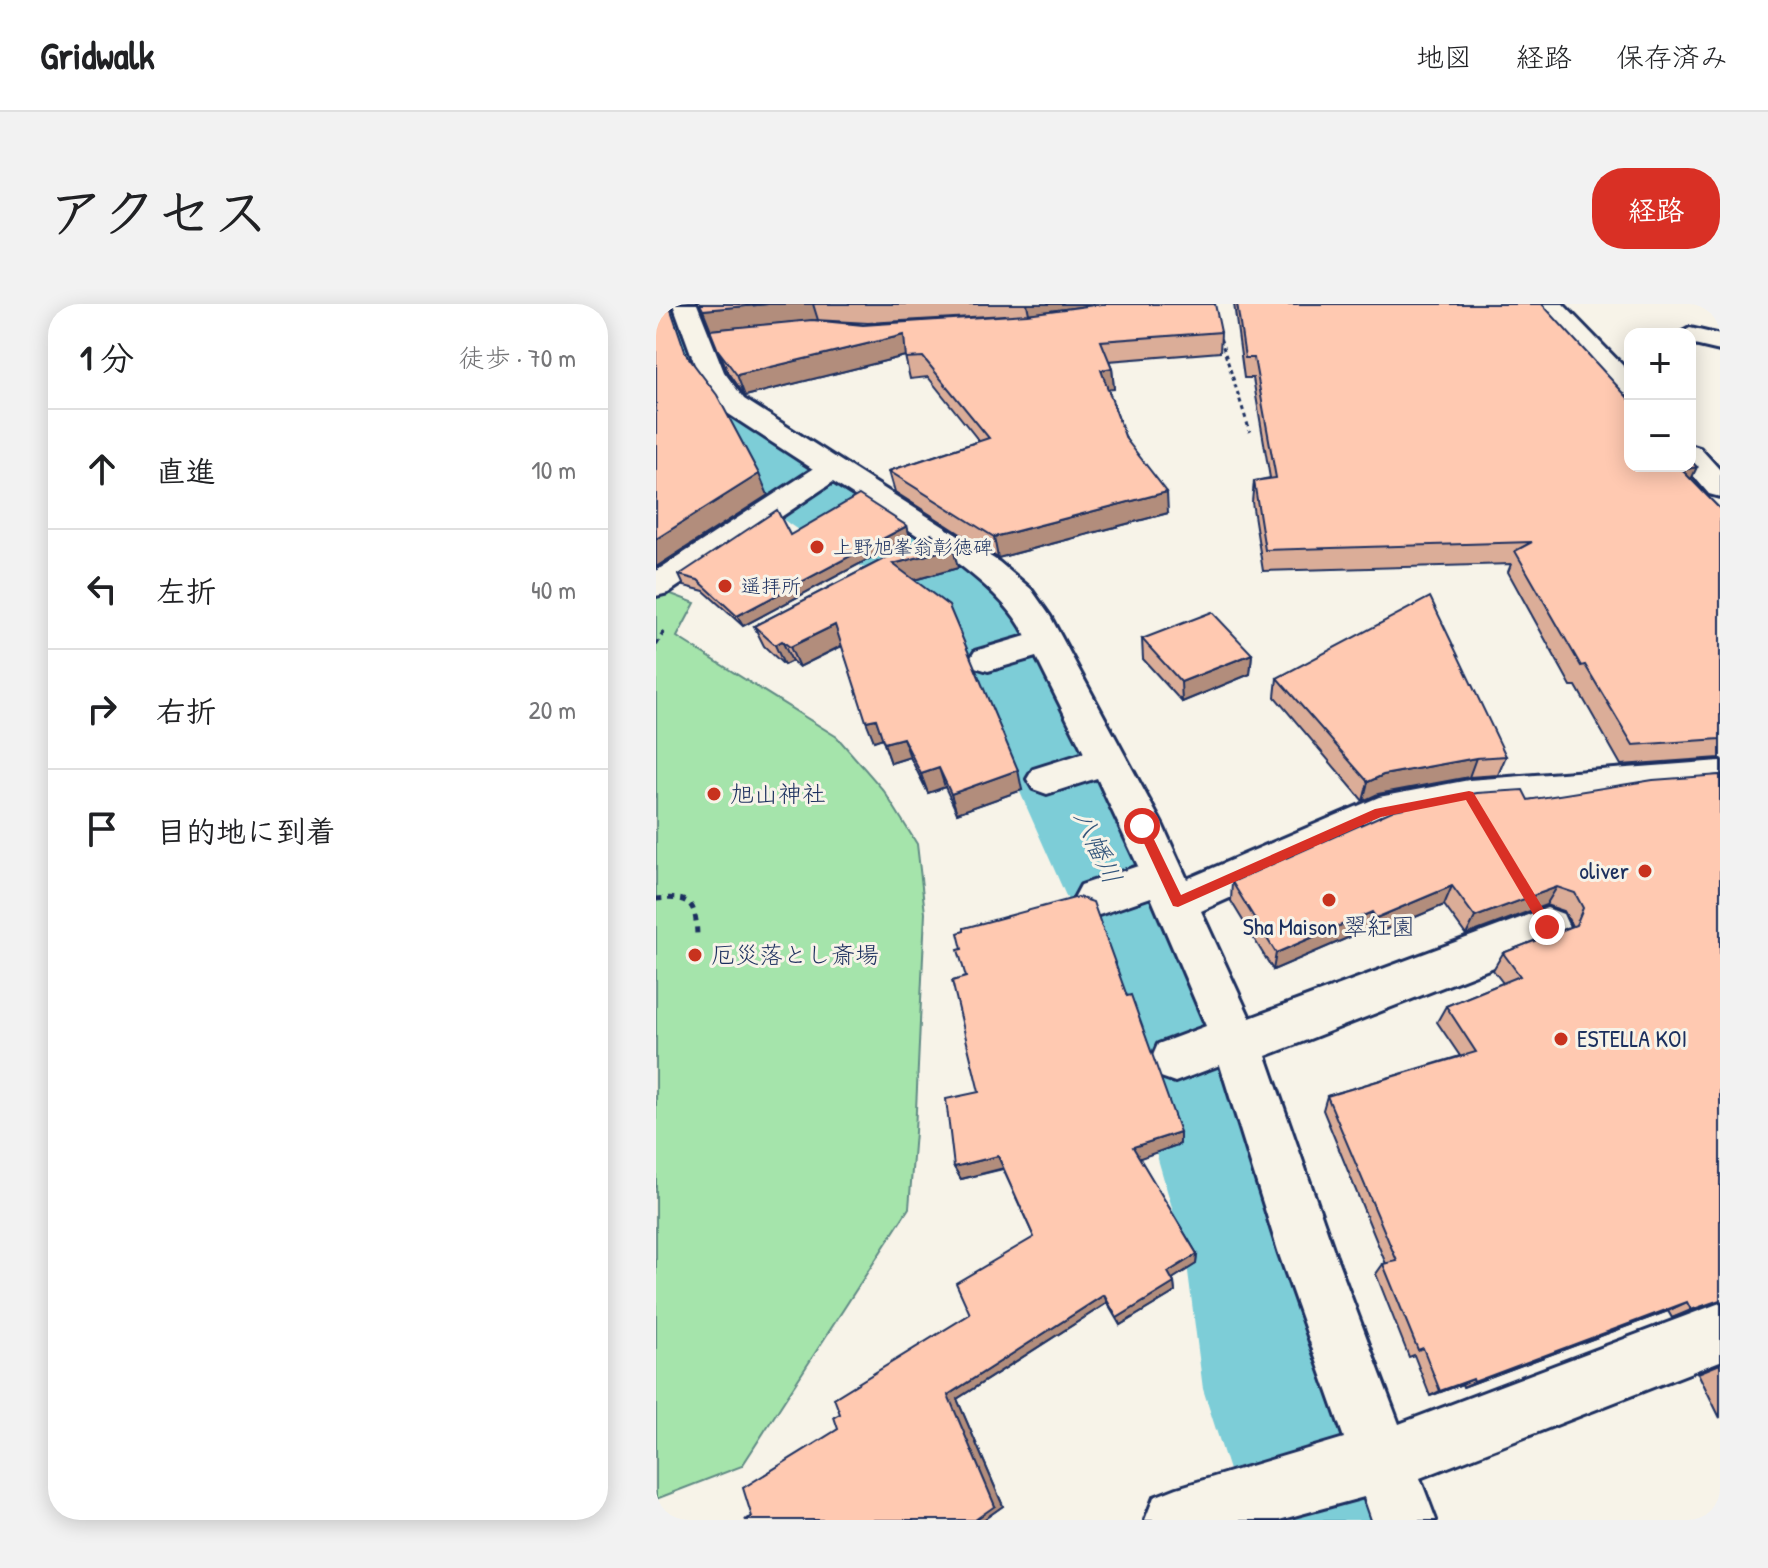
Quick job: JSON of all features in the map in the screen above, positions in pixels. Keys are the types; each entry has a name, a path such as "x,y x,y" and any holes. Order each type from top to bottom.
{"street":[{"path":"1550,304 1604,346 1624,378"},
{"path":"702,328 719,389 822,494 1014,588 1038,618 1016,651 1142,891 1307,1254 1359,1466 1404,1520"},
{"path":"1696,337 1720,343"},
{"path":"1696,461 1720,488"},
{"path":"721,565 822,494"},
{"path":"656,586 822,494"},
{"path":"1142,891 1379,813 1469,795 1720,776"},
{"path":"1214,1048 1547,927"},
{"path":"1177,1520 1273,1489 1359,1466 1720,1332"}],"path":[{"path":"1218,330 1250,432"},
{"path":"656,899 677,897 691,903 696,912 697,936"}],"green space":[{"path":"666,592 695,603 677,637 837,737 884,791 917,844 925,913 909,1208 742,1466 656,1499 656,597"}],"water":[{"path":"1283,1389 1342,1520 1320,1520"}],"building":[{"path":"656,304 669,304 686,354 717,395 759,474 656,539"},
{"path":"700,304 768,304 703,310"},
{"path":"1102,304 1215,304 1221,332 1101,341 1112,368 1101,370 1126,439 1167,492 994,537 889,471 989,438 923,357 906,358 904,335 737,375 718,350 710,330 812,320 863,325 1027,314"},
{"path":"1237,304 1542,304 1624,393 1624,472 1684,472 1720,509 1720,739 1633,745 1585,665 1581,666 1515,551 1532,542 1265,550 1254,481 1276,478 1254,358 1245,358"},
{"path":"859,495 907,526 737,616 698,580 679,575 777,510 790,535"},
{"path":"932,534 953,548 893,564 949,606 1018,770 951,794 939,768 921,774 903,738 884,743 876,719 866,721 835,625 790,647 782,641 775,645 754,626"},
{"path":"1430,597 1506,756 1476,758 1383,775 1368,782 1277,678"},
{"path":"1212,612 1252,654 1181,682 1142,639"},
{"path":"1720,775 1720,1300 1691,1310 1687,1302 1474,1382 1473,1379 1440,1391 1423,1348 1418,1350 1383,1264 1397,1261 1327,1096 1476,1052 1446,1006 1520,976 1503,953 1576,925 1583,908 1575,893 1557,887 1475,917 1452,886 1376,918 1372,912 1276,953 1232,882 1394,810 1477,793 1523,790 1528,800 1653,780"},
{"path":"1078,897 1093,902 1127,996 1131,995 1180,1132 1133,1147 1197,1254 1168,1272 1174,1283 1117,1318 1104,1295 948,1395 995,1506 975,1520 745,1520 752,1517 743,1488 838,1429 834,1417 840,1414 834,1398 970,1314 956,1283 1034,1237 998,1156 954,1167 946,1099 979,1092 952,981 966,977 958,950 962,949 958,933 964,928"}],"waterway":[{"name":"八幡川","path":"656,319 676,387 711,425 830,514 928,569 974,602 992,625 1137,923 1188,1038 1260,1256 1283,1389 1331,1520"}],"place":[{"name":"上野旭峯翁彰徳碑","path":"817,547"},
{"name":"遥拝所","path":"725,586"},
{"name":"旭山神社","path":"714,794"},
{"name":"oliver","path":"1645,871"},
{"name":"Sha Maison 翠紅園","path":"1329,900"},
{"name":"厄災落とし斎場","path":"695,955"},
{"name":"ESTELLA KOI","path":"1561,1039"}],"route":[{"path":"1142,826 1178,902 1379,813 1469,795 1547,927"}]}
